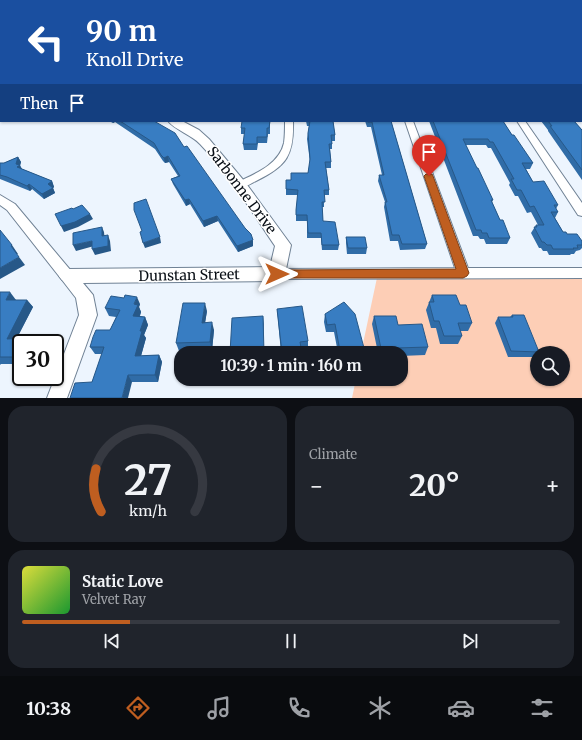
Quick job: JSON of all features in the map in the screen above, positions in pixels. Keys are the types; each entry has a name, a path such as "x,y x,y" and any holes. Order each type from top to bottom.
{"street":[{"name":"Sarbonne Drive","path":"176,122 195,133 205,142 240,185 283,245 277,274"},
{"path":"240,185 272,168 280,160 288,146 289,122"},
{"path":"409,122 463,273"},
{"path":"522,122 582,212"},
{"path":"0,199 11,206 84,295 88,314 57,398"},
{"name":"Dunstan Street","path":"67,276 582,273"}],"shaded area":[{"path":"582,272 582,398 352,398 355,386 408,386 408,346 362,346 378,273"}],"building":[{"path":"122,122 156,122 175,133 184,147 187,146 245,228 251,234 253,240 237,246 217,216 203,221 189,199 185,200 171,179 180,176 168,156 164,158 154,143"},
{"path":"242,122 270,122 269,128 267,128 267,137 257,137 257,144 243,144 245,128 241,128"},
{"path":"310,122 333,122 335,135 331,135 332,144 329,144 331,162 325,162 329,190 324,190 325,202 322,202 323,221 335,222 339,245 322,245 321,233 308,233 307,215 296,215 298,190 286,189 286,180 291,180 291,173 308,173 310,159 308,133"},
{"path":"372,122 391,122 427,244 402,244 399,235 392,235 385,202 387,202 379,175 384,175"},
{"path":"433,122 504,122 533,163 522,163 533,182 544,181 558,205 554,205 558,212 551,212 563,232 566,232 567,234 577,234 582,241 582,245 577,245 578,248 573,248 574,249 553,249 551,245 547,245 542,242 534,227 537,227 536,225 544,225 534,206 530,207 521,190 517,190 511,179 514,179 493,142 490,142 488,139 463,139 493,200 491,200 500,220 503,220 510,238 489,238 487,233 482,233 481,230 476,230"},
{"path":"549,122 575,122 582,130 582,170 550,126 552,126"},
{"path":"18,157 16,164 20,165 17,167 52,181 48,184 53,188 42,194 29,184 27,186 0,175 0,163 4,163"},
{"path":"146,199 160,237 143,243 140,232 142,231 134,210 134,203"},
{"path":"82,205 90,214 75,222 61,226 55,214"},
{"path":"102,227 102,236 108,235 108,246 92,249 92,241 73,245 73,233"},
{"path":"0,230 19,257 0,268"},
{"path":"346,237 365,237 367,248 348,248"},
{"path":"0,292 10,292 6,300 27,300 7,339 12,339 12,357 0,357"},
{"path":"125,295 137,297 134,304 138,305 133,316 145,317 140,331 142,331 135,356 159,355 155,375 128,375 122,398 70,398 75,383 92,382 104,347 90,347 93,337 96,330 110,330 120,310 105,308 111,296 124,298"},
{"path":"432,295 456,295 460,305 466,305 472,323 458,323 462,336 444,336 439,321 434,321 429,302 434,302"},
{"path":"344,302 355,314 363,346 339,346 335,324 327,325 325,314"},
{"path":"183,303 205,303 202,323 212,322 210,342 176,343"},
{"path":"302,306 308,341 300,342 301,346 281,346 277,309"},
{"path":"512,315 524,315 537,346 530,346 530,352 511,351 498,317 513,317"},
{"path":"263,316 264,346 230,346 232,318"},
{"path":"374,316 396,316 398,325 422,324 428,347 408,348 408,346 380,346"}],"route":[{"path":"277,274 463,273 429,176"}]}
